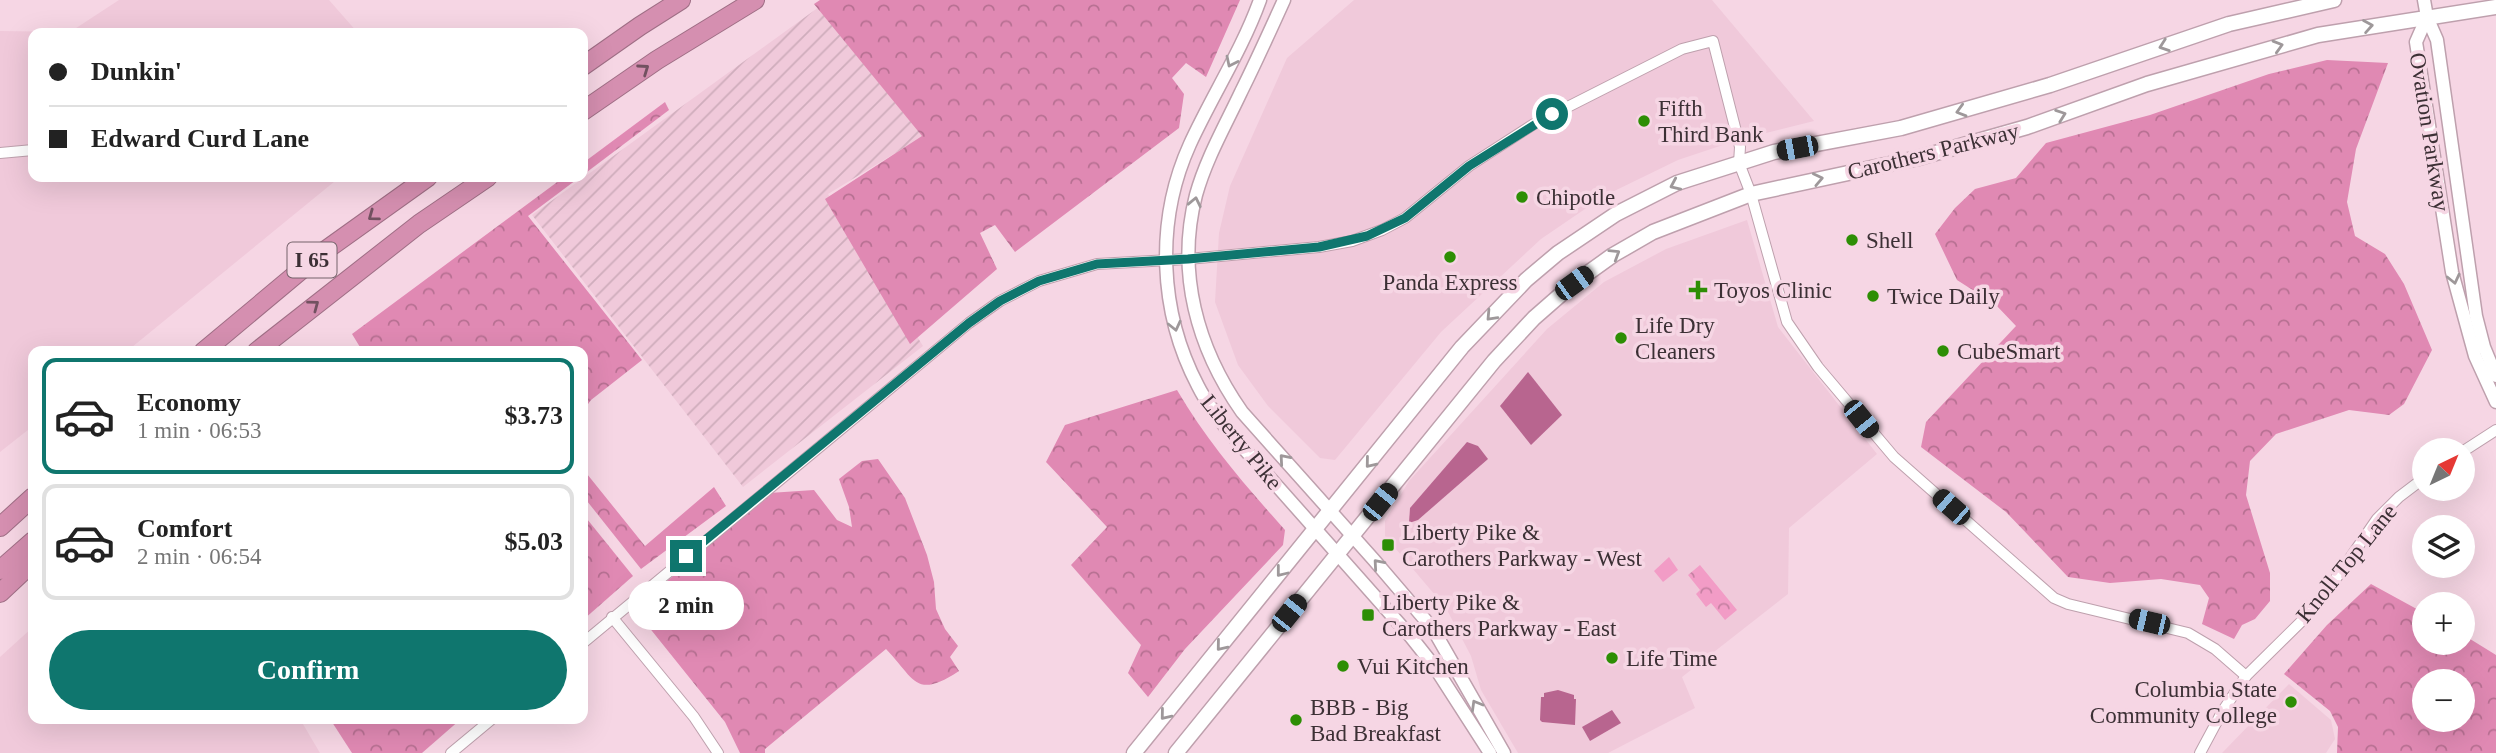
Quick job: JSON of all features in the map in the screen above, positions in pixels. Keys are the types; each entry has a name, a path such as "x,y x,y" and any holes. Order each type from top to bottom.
{"highway":[{"path":"588,62 681,0"},
{"path":"588,108 657,60 755,0"},
{"name":"I 65","path":"210,346 319,255 421,182"},
{"name":"I 65","path":"264,346 419,224 481,182"},
{"path":"0,514 28,493"},
{"path":"0,527 28,502"},
{"path":"0,570 28,545"},
{"path":"0,593 28,567"}],"main road":[{"name":"Carothers Parkway","path":"1134,753 1462,347 1526,279 1558,253 1616,214 1677,183 1774,152 1901,128 2050,85 2229,24 2334,0"},
{"name":"Carothers Parkway","path":"1176,753 1494,361 1534,318 1613,254 1653,232 1751,194 1918,158 2027,127 2147,84 2318,35 2496,7"}],"street":[{"name":"Liberty Pike","path":"1260,0 1180,169 1167,229 1165,258 1169,299 1178,339 1198,387 1231,434 1411,637 1434,666 1490,753"},
{"name":"Liberty Pike","path":"1283,0 1207,162 1196,196 1188,259 1193,305 1200,332 1210,359 1242,412 1433,629 1504,753"},
{"name":"Ovation Parkway","path":"2424,0 2427,17 2437,40 2476,316 2484,347 2496,376"},
{"name":"Ovation Parkway","path":"2427,17 2416,42 2452,272 2472,345 2496,402"},
{"path":"588,639 969,323 1000,301 1060,273 1097,264 1165,258 1188,259 1319,247 1352,241 1405,218 1469,166 1534,124 1682,48 1713,41 1740,147 1739,163 1751,194 1787,322 1818,367 1894,457 2054,598 2068,604 2188,633 2215,649 2246,676"},
{"path":"1216,92 1237,102"},
{"path":"0,153 28,150"},
{"path":"2449,250 2465,248"},
{"path":"2475,444 2496,430"},
{"name":"Knoll Top Lane","path":"2200,753 2246,676 2317,606 2368,530 2385,509 2412,488"},
{"path":"612,617 694,717 718,753"},
{"path":"451,753 486,724"}],"shaded area":[{"path":"119,0 329,0 354,28 76,28"},
{"path":"1354,0 1712,0 1814,121 1738,140 1678,160 1604,196 1541,239 1441,332 1335,460 1320,458 1268,406 1238,365 1215,302 1219,233 1230,186 1287,58"},
{"path":"819,7 925,135 828,194 923,346 743,487 532,215 578,182 588,182 588,174"},
{"path":"0,31 28,31 28,182 334,182 133,346 28,346 28,430 0,452"},
{"path":"1747,220 1778,327 1877,454 1789,528 1788,594 1682,677 1695,708 1608,753 1518,753 1481,690 1471,656 1446,608 1385,536 1385,521 1409,481 1547,329 1604,282 1666,249"},
{"path":"1528,372 1562,415 1531,445 1500,406"},
{"path":"1467,442 1478,446 1488,459 1418,520 1409,523 1410,508"},
{"path":"28,632 28,724 303,724 320,753 0,753 0,657"},
{"name":"Columbia State Community College","path":"2289,684 2331,720 2335,739 2326,753 2222,753"},
{"path":"1558,690 1574,695 1576,699 1575,725 1540,720 1541,697 1544,697 1544,693"},
{"path":"1612,710 1621,723 1590,741 1582,727"}],"green space":[{"path":"820,0 1240,0 1206,77 1186,63 1172,78 1184,94 1179,128 1015,252 995,225 980,233 997,269 910,344 825,199 922,136 814,4"},
{"path":"2327,60 2388,63 2356,149 2347,202 2355,236 2385,254 2404,284 2432,350 2404,404 2389,415 2349,410 2276,434 2250,461 2246,495 2270,573 2270,601 2255,619 2242,625 2234,639 2202,624 2209,598 2200,585 2161,579 2110,583 2068,577 2006,512 1921,447 1926,422 2016,326 1996,305 1957,280 1935,234 1955,208 1975,189 2016,178 2046,143 2150,115 2269,74"},
{"path":"665,102 669,110 588,171 588,159"},
{"path":"557,182 573,182 528,216 642,360 588,404 588,346 359,346 352,334"},
{"path":"1177,390 1214,446 1285,530 1283,545 1185,649 1148,697 1128,673 1141,645 1071,565 1107,527 1046,462 1065,425"},
{"path":"878,459 905,498 927,555 934,582 936,609 945,629 958,646 950,657 959,671 944,680 924,685 910,677 886,649 765,749 765,753 740,753 725,722 648,626 642,610 651,595 769,493 814,490 837,520 852,527 849,507 839,479 862,461"},
{"path":"588,475 645,546 714,487 726,506 641,569 588,502"},
{"path":"588,520 633,576 588,616"},
{"path":"1669,557 1678,570 1663,582 1654,571"},
{"path":"1700,565 1737,610 1725,620 1711,603 1706,607 1696,594 1700,590 1688,575"},
{"path":"2371,584 2412,606 2412,655 2475,655 2475,642 2496,655 2496,753 2337,753 2338,727 2330,711 2284,674 2327,625"},
{"path":"333,724 455,724 422,753 352,753"}],"place":[{"name":"Fifth Third Bank","path":"1644,121"},
{"name":"Chipotle","path":"1522,197"},
{"name":"Shell","path":"1852,240"},
{"name":"Panda Express","path":"1450,257"},
{"name":"Toyos Clinic","path":"1698,290"},
{"name":"Twice Daily","path":"1873,296"},
{"name":"Life Dry Cleaners","path":"1621,338"},
{"name":"CubeSmart","path":"1943,351"},
{"name":"Liberty Pike & Carothers Parkway - West","path":"1388,545"},
{"name":"Liberty Pike & Carothers Parkway - East","path":"1368,615"},
{"name":"Life Time","path":"1612,658"},
{"name":"Vui Kitchen","path":"1343,666"},
{"name":"Columbia State Community College","path":"2291,702"},
{"name":"BBB - Big Bad Breakfast","path":"1296,720"}],"route":[{"path":"686,556 969,323 1000,301 1039,281 1097,264 1165,258 1188,259 1319,247 1352,241 1405,218 1469,166 1552,114"}]}
